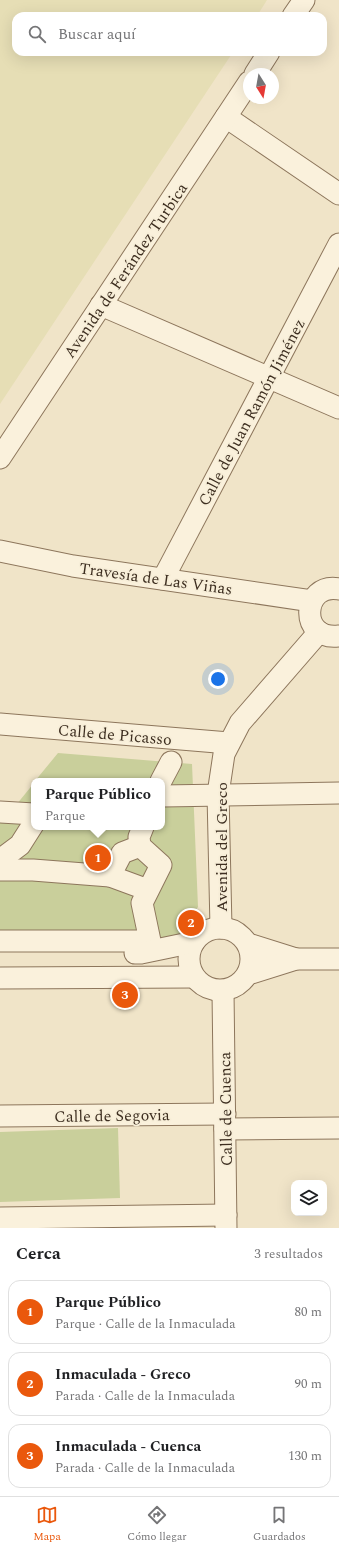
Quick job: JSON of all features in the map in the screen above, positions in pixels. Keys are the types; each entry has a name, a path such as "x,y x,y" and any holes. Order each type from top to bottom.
{"street":[{"path":"296,12 304,0"},
{"path":"258,68 266,56"},
{"name":"Avenida de Ferández Turbica","path":"0,458 243,91"},
{"path":"226,117 339,194"},
{"name":"Calle de Juan Ramón Jiménez","path":"163,579 339,244"},
{"path":"101,305 339,408"},
{"name":"Travesía de Las Viñas","path":"0,551 73,566 312,601"},
{"path":"339,589 330,589 317,595 312,601 309,614 314,627 319,632 326,635 339,636"},
{"name":"Avenida del Greco","path":"221,928 218,794 224,754 240,723 319,632"},
{"name":"Calle de Picasso","path":"0,724 229,743"},
{"path":"163,778 171,762"},
{"path":"165,796 339,793"},
{"path":"0,812 31,814"},
{"path":"0,860 20,845 31,828"},
{"path":"0,941 150,941 142,903 161,864 142,837 122,853 110,876"},
{"path":"0,870 33,870 110,876 148,890"},
{"path":"0,954 141,953 194,942 206,932 221,928 237,933 248,944 296,959 339,959"},
{"path":"192,972 189,956 194,942"},
{"path":"141,953 172,963 192,972 207,988 223,991 238,985 248,974 252,960 248,944"},
{"path":"318,959 339,951"},
{"path":"248,974 296,959"},
{"path":"0,978 192,972"},
{"name":"Calle de Cuenca","path":"223,991 226,1222"},
{"name":"Calle de Segovia","path":"0,1116 225,1122 339,1128"},
{"path":"0,1218 226,1222"}],"shaded area":[{"path":"0,0 267,0 260,12 12,12 12,56 230,56 0,404"}],"green space":[{"path":"58,753 192,764 198,907 175,940 0,941 0,809 12,810 31,787 31,830 165,830 165,778 37,778"},
{"path":"118,1128 120,1198 0,1202 0,1132"}],"place":[{"name":"Parque Público","path":"98,858"},
{"name":"Inmaculada - Greco","path":"191,923"},
{"name":"Inmaculada - Cuenca","path":"125,995"}]}
